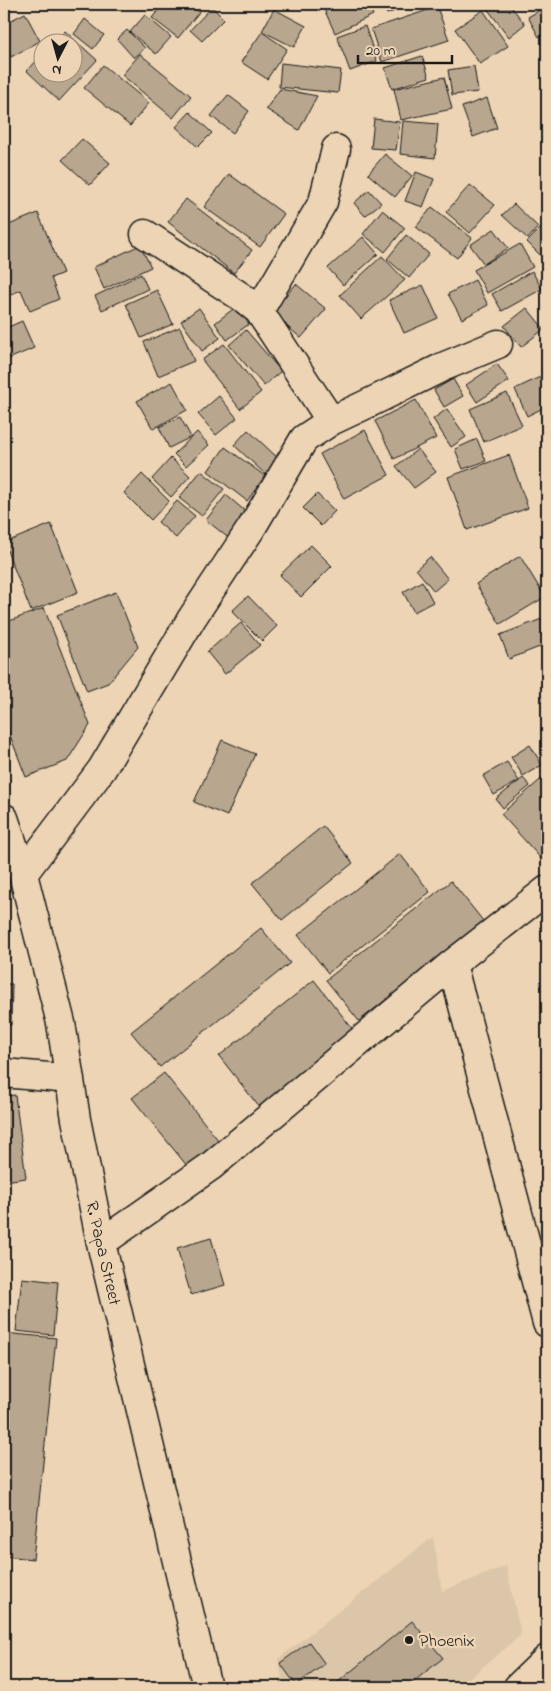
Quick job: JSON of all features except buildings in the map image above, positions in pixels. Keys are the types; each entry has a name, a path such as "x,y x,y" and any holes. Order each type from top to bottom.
{"street":[{"path":"259,311 322,202 336,149"},
{"path":"145,234 244,298 259,311 331,422"},
{"path":"23,874 102,770 192,618 252,527 304,439 331,422 445,366 498,344"},
{"name":"R. Papa Street","path":"4,818 23,874 61,1023 101,1242 207,1687"},
{"path":"101,1242 211,1166 452,964 547,890"},
{"path":"452,964 547,1323"},
{"path":"4,1073 70,1079"},
{"path":"518,1687 547,1659"}],"shaded area":[{"path":"433,1537 442,1591 506,1566 521,1635 459,1687 284,1687 278,1659"}],"place":[{"name":"Phoenix","path":"409,1640"}]}
